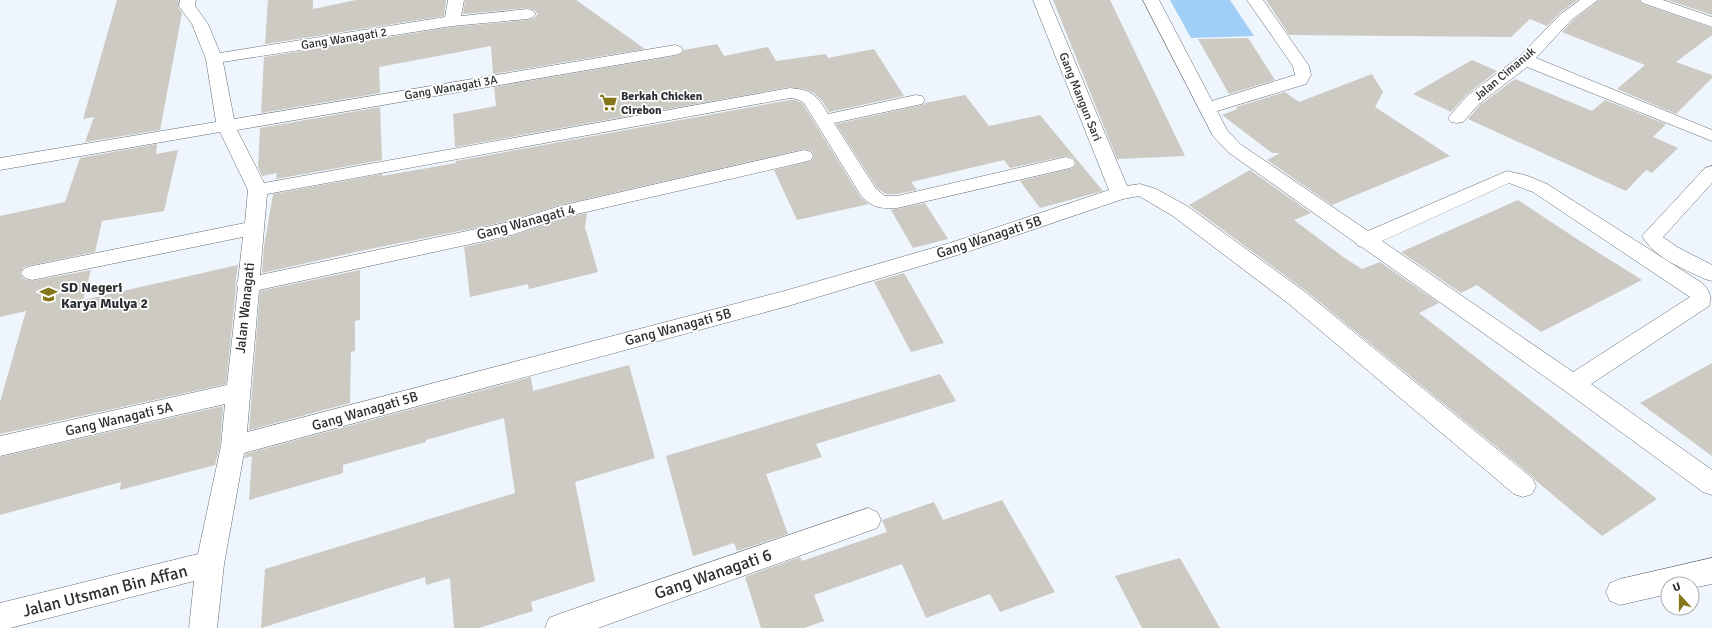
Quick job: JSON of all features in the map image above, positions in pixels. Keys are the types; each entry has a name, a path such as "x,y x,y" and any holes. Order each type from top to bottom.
{"street":[{"path":"188,0 187,6 200,24 214,59 226,126 258,190 790,93 801,94 811,100 869,193 880,202 897,202 1066,163"},
{"path":"452,21 456,0"},
{"name":"Gang Mangun Sari","path":"1041,0 1120,193"},
{"path":"1151,0 1219,132 1234,148 1365,241 1573,384 1712,484"},
{"path":"1207,108 1300,80 1302,75 1301,66 1255,0"},
{"name":"Jalan Cimanuk","path":"1456,118 1473,100 1525,60 1566,17 1590,0"},
{"path":"1648,0 1712,22"},
{"name":"Gang Wanagati 2","path":"214,59 452,21 528,14"},
{"name":"Gang Wanagati 3A","path":"0,164 675,50"},
{"path":"1525,60 1712,136"},
{"path":"824,120 916,100"},
{"name":"Gang Wanagati 4","path":"248,285 512,228 560,212 804,156"},
{"path":"1712,172 1652,236 1653,239 1663,248 1712,274"},
{"path":"1365,241 1507,178 1521,180 1540,188 1687,284 1701,295 1701,300 1573,384"},
{"name":"Jalan Wanagati","path":"203,628 210,564 232,446 258,190"},
{"name":"Gang Wanagati 5B","path":"232,446 788,298 957,248 1120,193 1140,190 1149,193 1180,212 1298,298 1523,486"},
{"path":"32,273 254,228"},
{"name":"Gang Wanagati 5A","path":"0,446 237,392"},
{"name":"Gang Wanagati 6","path":"558,628 868,520"},
{"name":"Jalan Utsman Bin Affan","path":"0,617 210,564"},
{"path":"1620,592 1712,571"}],"shaded area":[{"path":"1170,0 1230,0 1254,36 1191,38"}],"building":[{"path":"117,0 178,0 178,7 182,13 160,130 85,142 94,117 83,119"},
{"path":"268,0 313,0 313,9 356,0 446,0 444,16 265,44"},
{"path":"465,0 576,0 645,49 493,74 491,46 379,67 380,93 261,113 264,57 452,27 528,20 534,18 538,14 534,10 528,8 463,14"},
{"path":"1053,0 1110,0 1185,156 1117,159"},
{"path":"1266,0 1577,0 1560,13 1547,26 1530,19 1511,37 1289,35"},
{"path":"1599,0 1638,0 1643,4 1712,28 1712,35 1676,62 1712,75 1712,78 1676,114 1617,89 1645,65 1562,32 1572,21"},
{"path":"1668,0 1712,0 1712,15"},
{"path":"1248,38 1275,80 1229,94 1198,39"},
{"path":"717,44 724,56 768,47 776,61 826,54 828,58 874,49 904,96 829,112 822,101 814,93 804,89 790,87 455,147 453,114 496,106 494,87 675,56 681,54 684,50"},
{"path":"1472,60 1497,71 1466,95 1451,112 1413,94"},
{"path":"1372,74 1383,92 1375,107 1450,156 1332,205 1267,160 1280,153 1272,153 1222,115 1237,109 1236,107 1285,92 1299,102"},
{"path":"1515,79 1592,111 1605,100 1666,124 1653,137 1678,148 1652,173 1646,170 1626,191 1468,119 1480,105"},
{"path":"965,95 989,126 1040,115 1103,191 1040,208 1020,181 1073,168 1076,164 1074,158 1066,156 1010,168 1004,160 911,182 917,190 897,194 886,194 877,188 836,124"},
{"path":"796,100 803,104 861,198 869,204 797,220 774,170 811,161 814,157 812,151 804,149 560,205 509,221 360,251 262,273 264,247 273,194 382,174 382,176 456,163 456,161"},
{"path":"380,107 382,160 276,179 277,173 262,176 258,167 260,128"},
{"path":"157,144 156,154 178,150 164,211 102,221 95,252 24,267 20,273 24,279 32,281 91,270 83,300 238,265 226,384 0,434 0,402 26,311 0,317 0,216 65,202 80,158"},
{"path":"1250,170 1311,213 1294,220 1346,259 1362,269 1380,262 1439,303 1419,313 1657,499 1602,536 1533,477 1306,291 1189,205"},
{"path":"1518,200 1642,280 1541,332 1477,285 1461,293 1401,252"},
{"path":"925,203 948,239 913,248 891,210"},
{"path":"587,213 585,227 598,272 529,289 528,284 470,297 464,247 512,236 564,218"},
{"path":"360,270 360,320 355,321 355,351 351,352 350,403 249,430 260,291"},
{"path":"904,273 944,343 911,352 874,282"},
{"path":"1712,363 1712,456 1640,403"},
{"path":"629,365 655,458 575,482 595,581 531,602 533,611 479,628 454,628 450,578 426,585 425,577 261,628 265,569 515,493 504,418 343,465 343,473 249,500 252,456 245,458 245,454 531,377 533,391"},
{"path":"940,374 956,401 816,444 822,457 766,474 788,534 737,551 734,543 693,556 666,456"},
{"path":"223,406 220,446 215,465 120,490 121,482 0,515 0,457"},
{"path":"1002,500 1055,592 1000,612 990,594 926,618 902,564 814,595 824,621 804,628 761,628 745,577 800,557 802,561 887,532 882,520 934,502 943,520"},
{"path":"1180,558 1220,628 1142,628 1115,576"}],"place":[{"name":"Berkah Chicken Cirebon","path":"608,103"},
{"name":"SD Negeri Karya Mulya 2","path":"48,295"}]}
